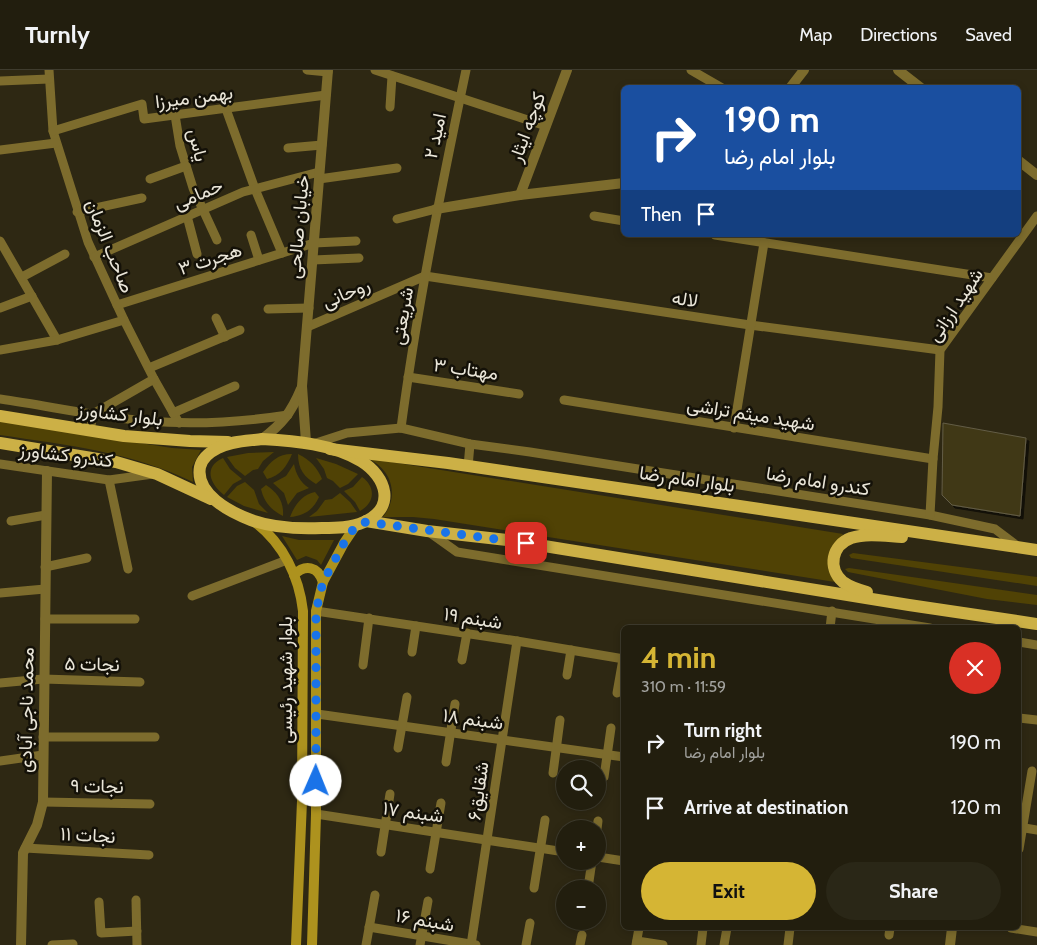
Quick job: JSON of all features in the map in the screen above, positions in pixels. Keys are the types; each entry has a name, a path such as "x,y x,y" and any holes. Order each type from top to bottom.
{"main road":[{"name":"بلوار کشاورز","path":"0,416 124,436 235,442"},
{"path":"216,501 202,483 200,476 201,463 216,448 235,442 262,439 309,443 348,455 362,462 376,473 383,484 385,494 378,513 361,523"},
{"path":"0,443 116,462 157,474 216,501 253,521 302,528 324,528 361,523 507,540 909,605 994,623 1037,624"},
{"name":"بلوار امام رضا","path":"330,449 403,457 1029,547"},
{"name":"بلوار شهید رئیسی","path":"253,521 267,532 287,560 300,592 303,610 302,801 296,945"},
{"name":"بلوار شهید رئیسی","path":"312,945 316,814 316,611 323,582 344,543 361,523"},
{"path":"909,605 855,588 841,580 834,571 832,560 842,544 852,538 868,536 964,539"},
{"path":"294,575 306,567 318,573 323,582"}],"street":[{"path":"307,70 328,71"},
{"path":"375,70 460,96 546,126"},
{"name":"امید ۲","path":"436,209 466,70"},
{"name":"کوچه ایثار","path":"520,195 567,70"},
{"path":"691,70 717,85"},
{"path":"792,85 804,70"},
{"path":"898,70 917,85"},
{"name":"خیابان صالحی","path":"302,386 328,71"},
{"path":"0,81 51,73"},
{"name":"صاحب الزمان","path":"51,73 53,131 77,212 94,257 124,320 179,423"},
{"path":"390,107 392,76"},
{"name":"بهمن میرزا","path":"53,131 142,104 144,119 326,95"},
{"path":"226,109 255,189 282,253"},
{"name":"یاس","path":"174,116 193,188 217,240"},
{"path":"0,150 56,143"},
{"path":"288,148 322,145"},
{"path":"1021,163 1037,175"},
{"path":"150,179 186,166"},
{"name":"حمامی","path":"94,257 203,209 255,189 319,176 397,168"},
{"path":"397,219 436,209 520,195 621,183"},
{"path":"77,212 142,198"},
{"name":"شریعتی","path":"401,428 436,209"},
{"path":"187,216 197,254"},
{"path":"594,216 621,220"},
{"name":"شهید ارزانی","path":"930,515 940,350 1037,216"},
{"path":"251,235 259,260"},
{"path":"727,237 992,278"},
{"name":"هجرت ۳","path":"117,305 314,243 356,240"},
{"path":"734,428 764,243"},
{"path":"1,246 22,277 57,340"},
{"path":"22,277 65,254"},
{"path":"312,260 359,258"},
{"name":"لاله","path":"425,276 750,325 940,350"},
{"name":"روحانی","path":"307,327 425,276"},
{"path":"0,308 32,296"},
{"path":"268,308 309,308"},
{"path":"216,318 225,337"},
{"path":"0,350 57,340 124,320"},
{"path":"148,368 240,330"},
{"name":"مهتاب ۳","path":"408,377 519,394"},
{"path":"90,431 94,414 154,379"},
{"path":"173,413 235,386"},
{"path":"262,439 288,416 302,386"},
{"path":"302,386 309,443"},
{"path":"0,399 94,414 179,423 251,420 288,416"},
{"name":"شهید میثم تراشی","path":"564,400 933,459"},
{"name":"کندرو امام رضا","path":"309,443 347,433 401,428 470,444 930,515 995,529 1029,547"},
{"path":"468,467 470,444"},
{"name":"کندرو کشاورز","path":"0,464 109,480 157,474"},
{"name":"محمد ناجی آبادی","path":"21,945 23,853 37,825 43,802 47,471"},
{"path":"109,480 128,569"},
{"path":"11,521 46,515"},
{"path":"427,531 457,552 913,625"},
{"path":"45,567 87,558"},
{"path":"192,596 287,560"},
{"path":"0,593 45,588"},
{"name":"شبنم ۱۹","path":"316,611 467,633 621,659"},
{"path":"830,625 832,611"},
{"path":"362,665 369,618"},
{"path":"44,619 135,619"},
{"path":"412,652 416,626"},
{"path":"462,660 467,633"},
{"name":"شقایق۶","path":"473,945 501,740 517,641"},
{"path":"1021,642 1037,645"},
{"path":"567,675 571,650"},
{"path":"617,693 621,670"},
{"name":"نجات ۵","path":"0,683 44,679 140,682"},
{"path":"398,748 406,697"},
{"path":"446,762 455,704"},
{"name":"شبنم ۱۸","path":"317,714 621,757"},
{"path":"1021,718 1037,720"},
{"path":"553,774 560,720"},
{"path":"606,766 611,728"},
{"path":"43,737 155,737"},
{"path":"0,760 43,755"},
{"path":"1021,822 1032,772"},
{"path":"381,852 390,794"},
{"name":"نجات ۹","path":"43,802 150,804"},
{"path":"430,869 441,803"},
{"name":"شبنم ۱۷","path":"316,814 556,850"},
{"path":"534,888 546,820"},
{"path":"1021,827 1037,830"},
{"name":"نجات ۱۱","path":"25,848 148,854"},
{"path":"606,858 621,861"},
{"path":"366,945 375,894"},
{"path":"136,900 137,945"},
{"path":"421,940 428,901"},
{"path":"98,902 101,933 137,931"},
{"path":"526,945 530,923"},
{"name":"شبنم ۱۶","path":"369,927 421,940 473,945"},
{"path":"639,930 637,943 663,945"},
{"path":"701,945 703,930"},
{"path":"724,945 727,930"},
{"path":"788,945 790,930"},
{"path":"950,945 952,930"},
{"path":"1021,930 1037,932"},
{"path":"580,945 582,935"},
{"path":"52,945 73,944"}],"shaded area":[{"path":"0,421 172,448 201,450 192,467 193,482 146,463 123,457 74,446 0,435"},
{"path":"274,452 263,461 258,469 245,476 235,468 227,457 248,453"},
{"path":"292,454 288,463 276,476 267,479 263,472 272,461 283,455"},
{"path":"298,454 310,461 318,471 322,479 316,484 302,472"},
{"path":"223,458 230,469 242,479 233,484 224,495 215,486 211,476 213,466"},
{"path":"316,458 336,464 358,474 348,484 340,488 327,478 324,469"},
{"path":"366,458 843,534 836,544 828,563 829,571 835,582 434,519 383,517 391,500 391,483 382,468"},
{"path":"294,464 299,478 309,488 297,493 288,505 284,493 273,483 286,476"},
{"path":"362,477 370,485 372,495 369,504 360,511 355,502 344,491 353,487"},
{"path":"245,482 254,490 259,504 268,513 244,506 227,497 237,486"},
{"path":"266,485 279,498 283,516 266,502 261,489"},
{"path":"315,492 319,497 311,509 304,514 290,517 294,508 306,495"},
{"path":"340,493 357,512 309,517 317,511 325,500 332,499"},
{"path":"282,536 299,540 334,540 321,565 317,560 306,556 297,560"},
{"path":"853,553 1037,577 1037,586 851,558 849,555"},
{"path":"849,568 1037,595 1037,605 987,599 848,572 845,569"}],"building":[{"path":"943,423 1026,438 1020,516 952,505 942,495"}],"route":[{"path":"316,781 316,611 323,582 356,525 366,522 526,543"}]}
